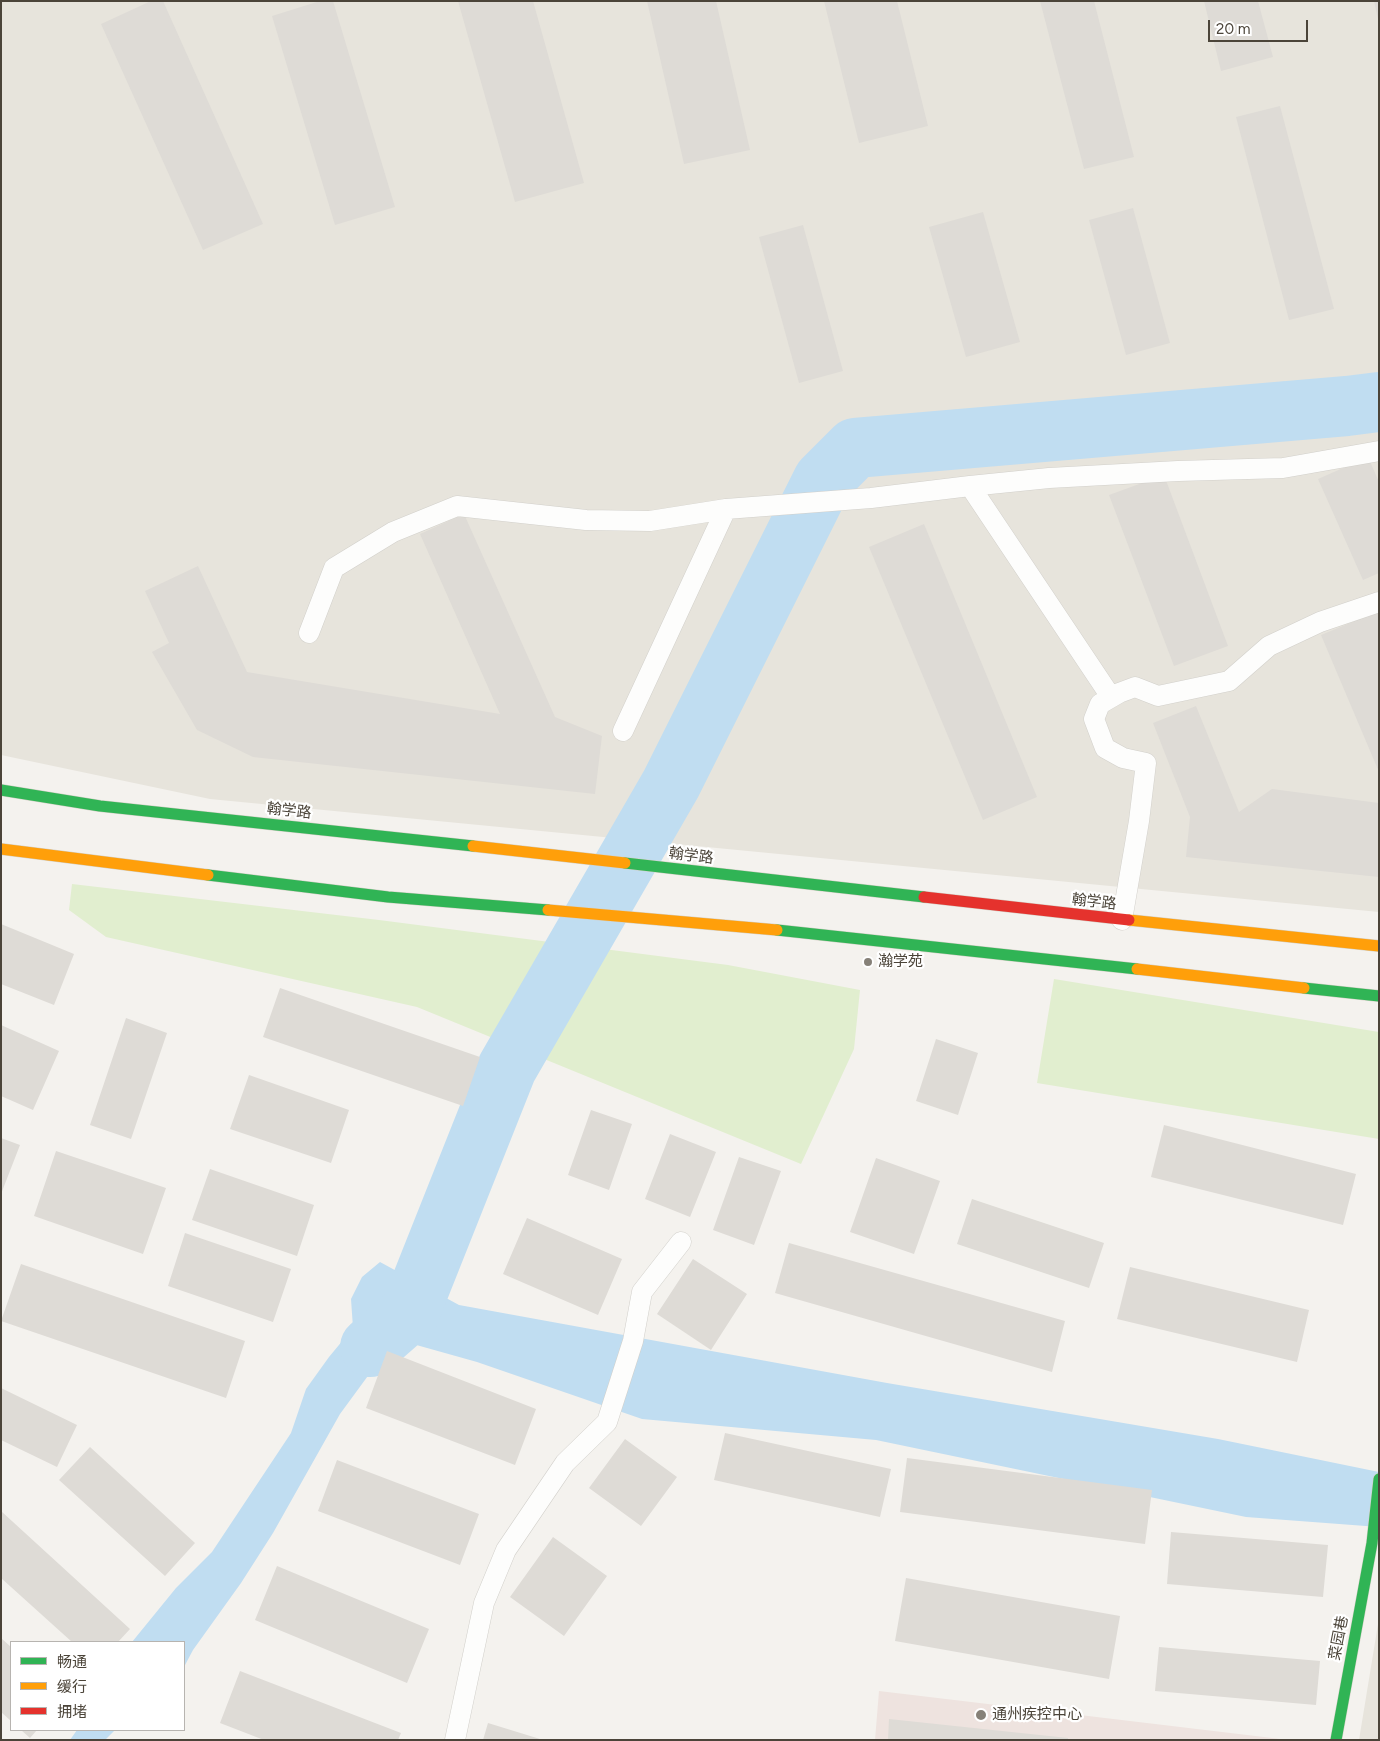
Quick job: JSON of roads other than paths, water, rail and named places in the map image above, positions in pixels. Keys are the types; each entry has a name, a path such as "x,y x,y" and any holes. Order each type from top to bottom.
{"street":[{"name":"翰学路","path":"1,790 100,806 611,861 1122,920 1379,946"},
{"path":"1,849 388,897 828,934 1379,996"},
{"name":"菜园巷","path":"1336,1740 1372,1542 1379,1479"}],"lane":[{"path":"309,633 334,568 393,532 457,506 586,520 650,521 726,509 871,498 1059,478 1178,471 1283,468 1379,451"},
{"path":"970,486 1111,698"},
{"path":"622,731 726,509"},
{"path":"1122,920 1140,821 1146,762 1123,758 1104,748 1094,719 1100,704 1120,692 1135,687 1158,696 1229,681 1269,646 1320,622 1379,602"},
{"path":"455,1740 484,1603 506,1550 565,1463 606,1422 633,1341 642,1292 680,1242"}],"water":[{"path":"380,1262 459,1305 887,1383 1218,1439 1379,1472 1379,1527 1246,1517 876,1440 642,1419 477,1362 395,1339 340,1414 273,1533 241,1583 193,1650 185,1665 185,1641 133,1641 176,1588 212,1552 291,1433 306,1389 353,1328 351,1299 362,1277"},
{"path":"76,1731 114,1731 105,1740 70,1740"}],"waterway":[{"path":"370,1347 410,1312 507,1068 671,784 823,480 855,448 1379,402"}],"place":[{"name":"瀚学苑","path":"868,962"},
{"name":"通州疾控中心","path":"981,1715"}]}
